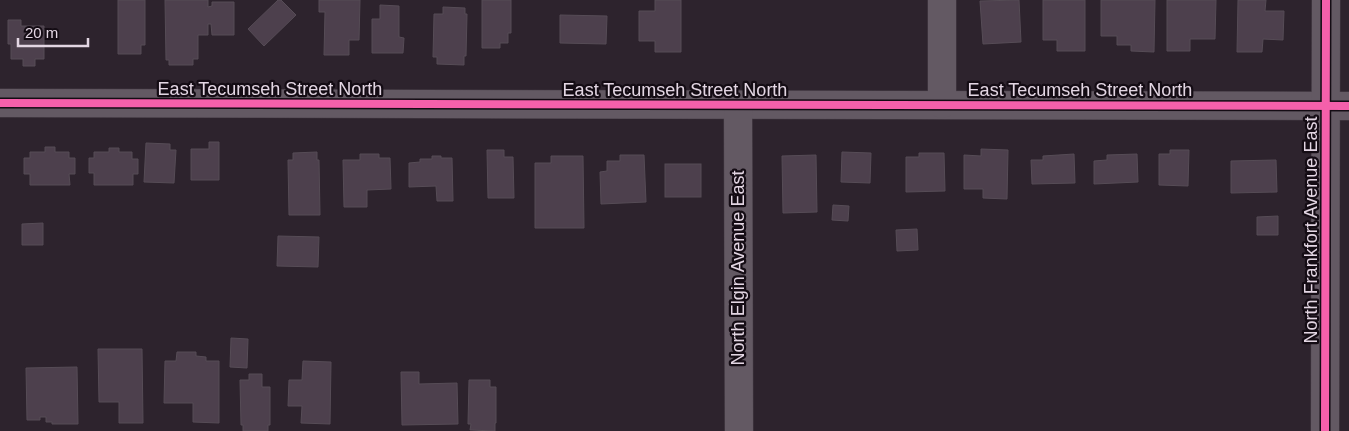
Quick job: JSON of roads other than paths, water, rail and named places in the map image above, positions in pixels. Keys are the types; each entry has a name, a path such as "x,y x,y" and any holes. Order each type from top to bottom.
{"street":[{"path":"942,0 942,104"},
{"name":"North Frankfort Avenue East","path":"1325,431 1337,106 1326,0"},
{"name":"East Tecumseh Street North","path":"0,104 1337,106"},
{"name":"North Elgin Avenue East","path":"738,105 739,431"}]}
